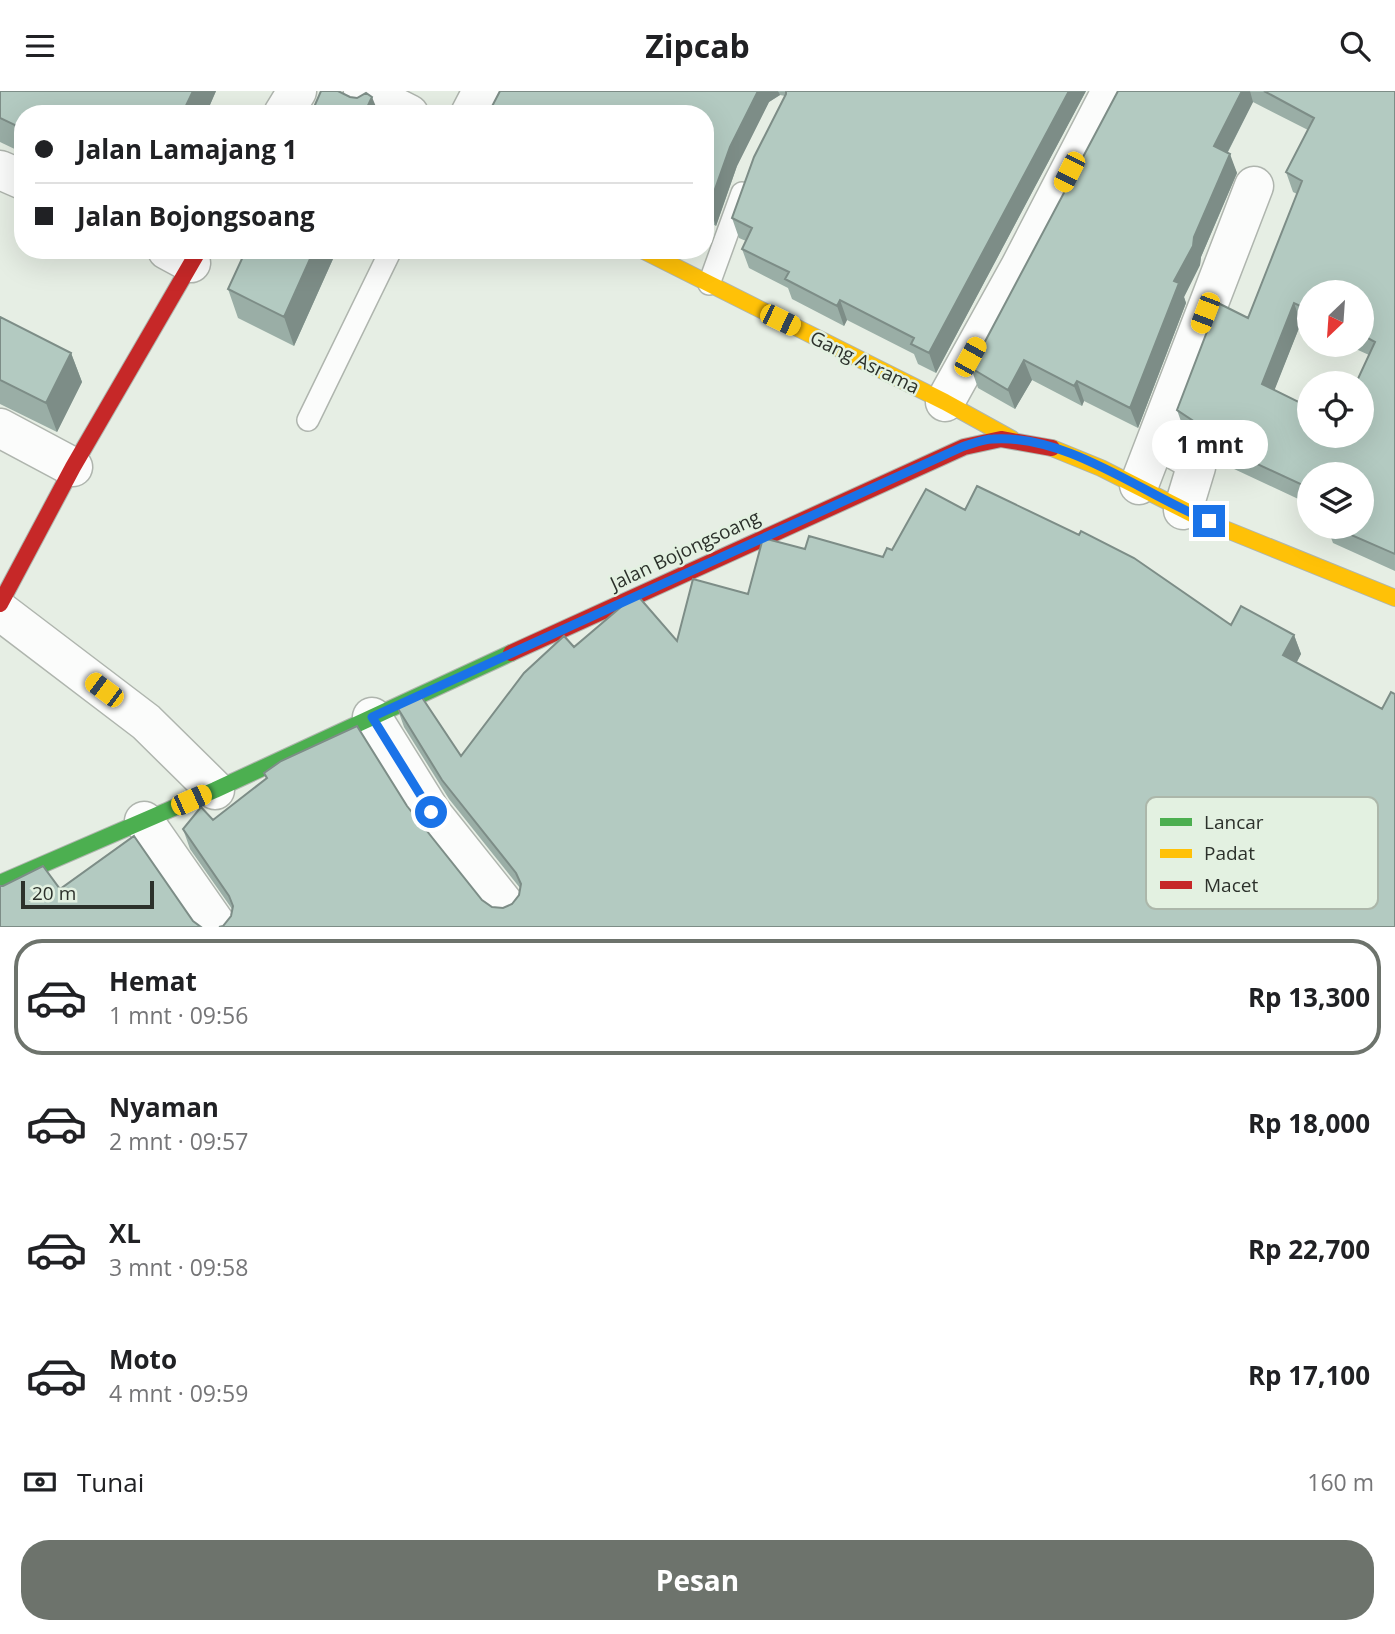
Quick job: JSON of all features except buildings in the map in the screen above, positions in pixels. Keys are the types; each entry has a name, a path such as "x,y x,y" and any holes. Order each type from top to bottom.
{"main road":[{"path":"0,604 183,259"},
{"name":"Gang Asrama","path":"659,259 945,402 1012,439"},
{"name":"Jalan Bojongsoang","path":"0,883 215,790 918,466 962,447 990,439 1012,439 1068,454 1139,485 1183,510 1395,598"}],"street":[{"path":"945,402 1020,267 1111,91"},
{"path":"354,97 379,105"},
{"path":"1139,485 1254,186"},
{"path":"0,428 73,467"},
{"path":"1157,440 1190,459 1196,467 1183,510"},
{"path":"0,611 146,722 215,790"},
{"path":"372,717 431,812 463,856 506,906"},
{"path":"144,821 218,927"}],"lane":[{"path":"709,285 749,172"},
{"path":"307,420 387,259"}],"traffic: fast":[{"path":"0,883 215,790 511,653"}],"traffic: slow":[{"path":"660,259 945,402 1012,439"},
{"path":"1052,448 1101,468 1210,523 1395,598"}],"traffic: jam":[{"path":"0,604 73,467 194,259"},
{"path":"511,653 964,447 1001,439 1052,448"}],"route":[{"path":"431,812 372,717 962,447 990,439 1012,439 1039,444 1139,485 1183,510 1209,521"}]}
